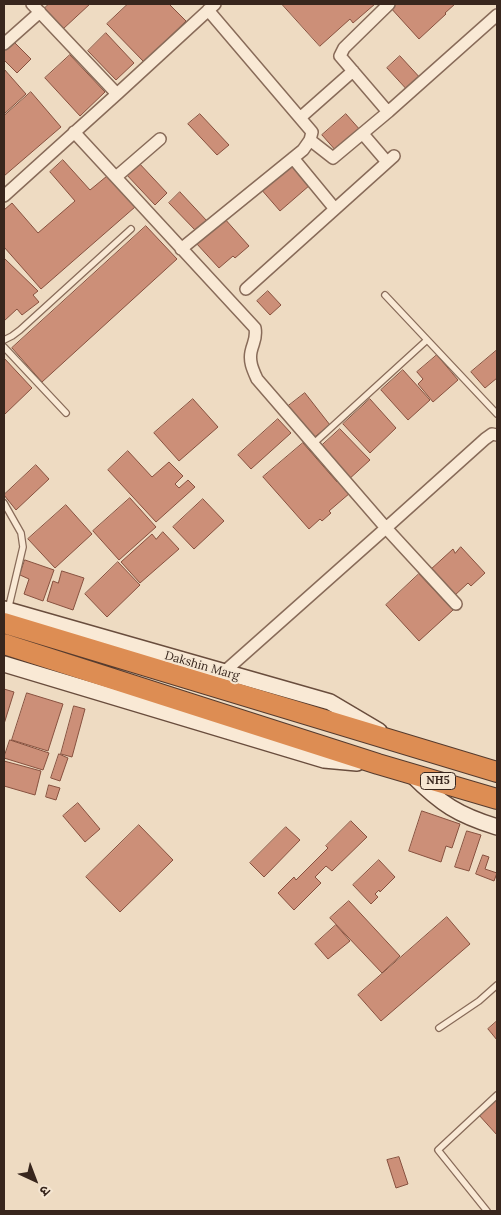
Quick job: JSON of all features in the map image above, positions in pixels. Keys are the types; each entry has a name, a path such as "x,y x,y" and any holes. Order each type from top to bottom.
{"highway":[{"name":"Dakshin Marg","path":"5,614 497,772"},
{"path":"4,644 378,764"},
{"name":"NH5","path":"378,764 497,799"}],"street":[{"path":"388,112 340,56 344,48 390,4"},
{"path":"4,196 212,7 312,132 310,140 303,150 181,249"},
{"path":"4,44 36,8 116,94"},
{"path":"310,140 333,158 363,134 497,15"},
{"path":"301,117 353,70"},
{"path":"74,132 255,328 256,336 251,352 251,366 256,379 386,528 456,604"},
{"path":"246,288 390,159 363,134"},
{"path":"116,177 160,139"},
{"path":"293,158 335,209"},
{"path":"224,672 485,439 492,434 497,435"},
{"name":"Dakshin Marg","path":"5,614 330,702 394,740"},
{"name":"NH5","path":"4,664 324,760 378,764"},
{"path":"472,764 497,760"},
{"path":"411,774 439,800 456,811 497,827"}],"lane":[{"path":"4,340 20,330 131,229"},
{"path":"385,294 497,414"},
{"path":"314,444 427,340"},
{"path":"4,346 66,413"},
{"path":"4,503 21,533 23,547 5,614"},
{"path":"439,1028 479,1001 497,985"},
{"path":"487,1211 438,1150 497,1095"}],"building":[{"path":"49,4 90,4 63,29 44,9"},
{"path":"128,4 169,4 186,21 144,62 107,24"},
{"path":"282,4 375,4 353,23 350,19 320,46"},
{"path":"392,4 455,4 419,39 389,6"},
{"path":"106,33 134,63 116,80 88,51"},
{"path":"13,41 31,59 17,73 4,60 4,50"},
{"path":"70,55 105,92 80,116 45,78"},
{"path":"400,56 423,81 410,93 387,68"},
{"path":"4,69 26,94 4,114"},
{"path":"31,92 61,127 4,176 4,116"},
{"path":"200,114 229,145 217,155 188,124"},
{"path":"346,114 361,131 337,152 322,135"},
{"path":"63,160 90,190 107,176 135,207 41,289 4,247 4,210 12,203 38,233 75,201 50,172"},
{"path":"138,162 167,193 155,205 125,173"},
{"path":"290,162 310,185 280,211 260,188"},
{"path":"180,192 207,221 196,231 169,203"},
{"path":"224,218 249,246 219,268 196,243"},
{"path":"146,226 177,259 42,382 12,348"},
{"path":"4,258 38,291 33,295 39,302 22,315 17,309 4,321"},
{"path":"268,291 281,305 270,315 257,301"},
{"path":"497,350 497,378 485,388 471,372"},
{"path":"437,355 458,380 433,402 418,384 423,379 417,372"},
{"path":"4,358 32,388 4,415"},
{"path":"403,370 430,400 408,420 381,390"},
{"path":"305,393 330,425 312,439 287,407"},
{"path":"193,399 218,427 179,461 154,433"},
{"path":"370,399 396,428 370,453 343,424"},
{"path":"278,419 291,433 251,469 238,455"},
{"path":"340,429 370,460 347,481 318,449"},
{"path":"303,443 337,482 339,480 350,493 329,511 331,513 322,521 320,519 309,529 263,477"},
{"path":"128,451 152,477 169,462 183,476 175,484 179,488 188,480 195,487 156,522 108,470"},
{"path":"36,465 49,479 16,510 4,495"},
{"path":"130,498 156,527 119,560 93,531"},
{"path":"203,499 224,521 194,549 173,527"},
{"path":"66,505 92,534 55,568 28,539"},
{"path":"163,532 179,549 140,583 121,562 152,534 156,539"},
{"path":"461,547 485,573 471,586 468,583 454,596 430,570 453,549 455,553"},
{"path":"25,560 54,570 43,601 24,594 29,579 20,575"},
{"path":"118,562 140,585 107,617 85,594"},
{"path":"62,571 84,578 73,610 47,601 53,581 58,583"},
{"path":"419,574 453,610 419,641 386,605"},
{"path":"4,689 14,692 4,724"},
{"path":"27,693 63,704 48,751 12,740"},
{"path":"74,706 85,709 72,757 61,754"},
{"path":"10,740 49,753 43,770 4,758"},
{"path":"59,754 68,758 60,781 51,778"},
{"path":"4,761 41,771 35,795 4,786"},
{"path":"49,785 60,788 56,800 46,797"},
{"path":"78,803 100,829 85,842 63,816"},
{"path":"422,811 460,824 452,848 446,846 441,862 409,851"},
{"path":"351,821 367,837 332,871 326,866 315,877 321,883 294,910 278,893 294,877 296,880 328,848 326,846"},
{"path":"139,825 173,860 120,912 86,877"},
{"path":"286,827 300,840 264,877 250,863"},
{"path":"467,831 481,835 469,871 455,867"},
{"path":"483,855 489,857 485,869 497,873 494,881 476,874"},
{"path":"379,860 395,877 380,892 379,890 375,894 378,897 371,904 353,885"},
{"path":"349,901 400,956 382,973 330,918"},
{"path":"447,917 470,944 381,1021 358,995"},
{"path":"336,925 350,941 328,959 315,944"},
{"path":"497,1021 497,1040 488,1029"},
{"path":"497,1096 497,1135 478,1114"},
{"path":"399,1157 408,1184 396,1188 387,1160"}]}
